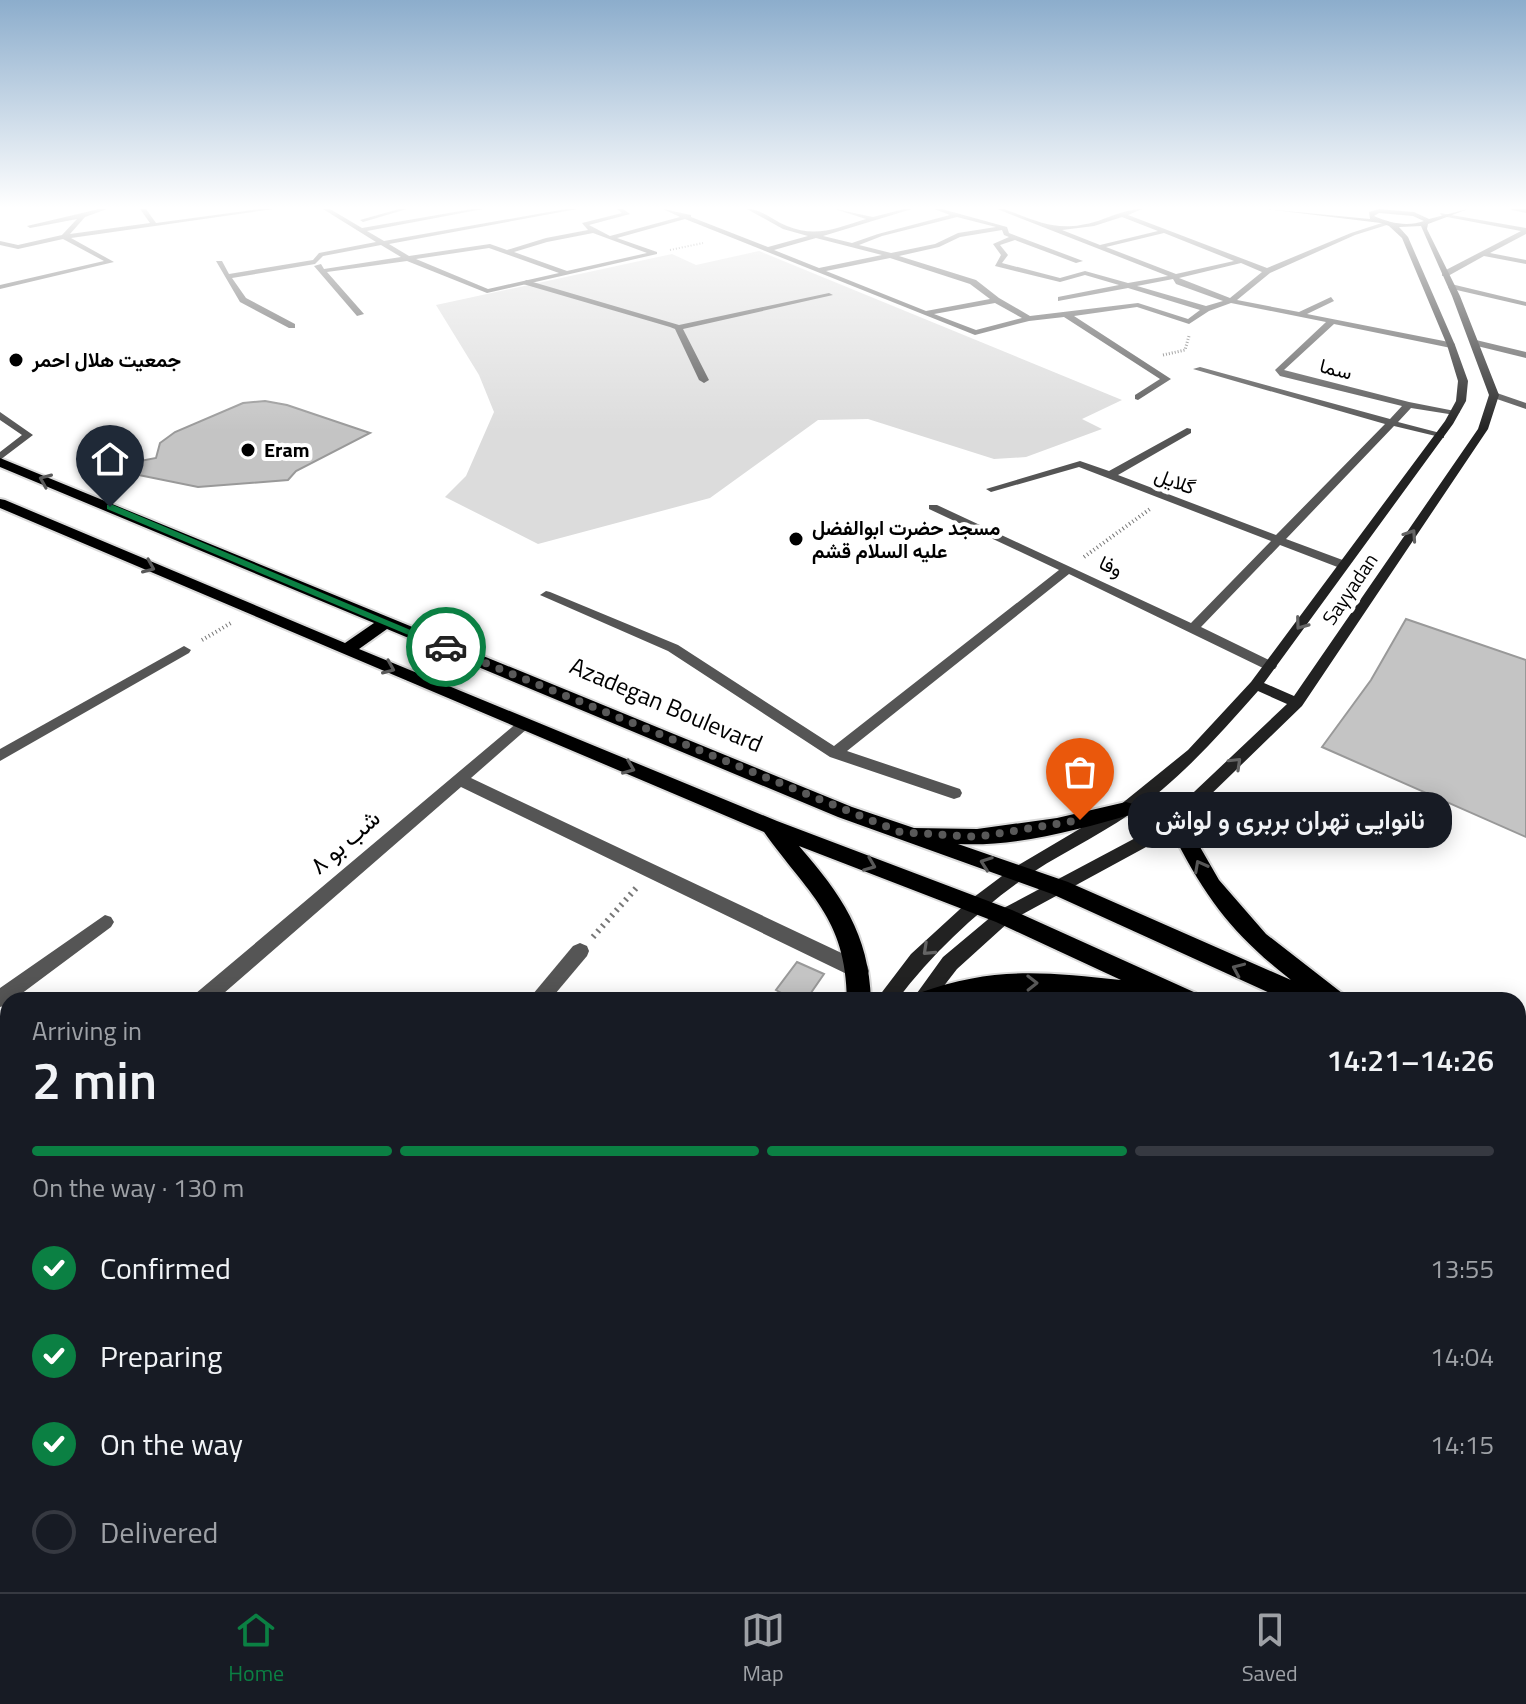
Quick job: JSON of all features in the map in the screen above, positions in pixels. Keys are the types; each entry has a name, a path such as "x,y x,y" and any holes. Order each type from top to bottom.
{"main road":[{"name":"Sayyadan","path":"892,992 918,959 976,905 1016,875 1126,809 1193,754 1256,685 1455,412 1464,390 1451,345 1425,283"},
{"path":"1449,283 1476,343 1494,395"},
{"name":"Sayyadan","path":"928,992 950,963 1004,916 1164,830 1297,703 1483,429 1494,395"},
{"name":"Azadegan Boulevard","path":"0,460 900,832 1060,888 1292,992"},
{"path":"0,503 523,725 770,826 1004,916 1169,992"},
{"path":"346,650 386,622"},
{"path":"1256,685 1297,703"},
{"path":"1193,803 1186,840 1211,886 1258,941 1323,992"},
{"path":"900,832 977,837 1057,826 1126,809"},
{"path":"770,826 827,895 850,936 861,971 860,992"},
{"path":"955,992 979,985 1040,982 1125,992"}],"street":[{"path":"233,283 243,300 292,326"},
{"path":"333,283 360,314"},
{"path":"468,283 487,291 520,283"},
{"path":"530,283 678,328 829,295"},
{"path":"853,283 975,333 1029,319 1138,305 1189,322 1206,309 1231,301 1252,283"},
{"path":"975,283 1029,319"},
{"path":"1061,299 1130,283"},
{"path":"1183,283 1231,301 1451,345"},
{"path":"1459,283 1526,304"},
{"path":"1126,284 1206,309"},
{"path":"1299,315 1331,299"},
{"path":"928,313 996,300"},
{"path":"1067,315 1166,379 1138,397"},
{"name":"سما","path":"1331,322 1279,370 1293,377 1409,405 1455,412"},
{"path":"678,328 704,380"},
{"path":"1476,343 1526,355"},
{"path":"1197,369 1440,436"},
{"path":"1494,395 1526,406"},
{"path":"1192,629 1409,405"},
{"path":"0,415 28,435 0,460"},
{"path":"1110,475 1187,431"},
{"name":"گلایل","path":"991,489 1080,464 1344,565"},
{"name":"وفا","path":"933,507 1270,666"},
{"path":"835,753 1068,569"},
{"path":"546,595 673,648 835,753 954,793"},
{"path":"0,756 184,650"},
{"name":"شب بو ۸","path":"211,992 523,725"},
{"path":"459,779 861,971"},
{"path":"10,992 105,922"},
{"path":"545,992 580,951"}],"path":[{"path":"1138,361 1185,350 1189,336 1181,327 1189,322"},
{"path":"1068,569 1167,497"},
{"path":"184,650 253,611"},
{"path":"580,951 651,872"}],"shaded area":[{"path":"536,283 838,283 1122,400 1082,419 1102,429 1026,457 994,459 868,419 818,420 710,498 538,544 445,497 466,476 494,412 479,375 436,305"}],"building":[{"name":"Eram","path":"265,401 287,405 370,433 296,471 288,480 198,487 104,468 156,458 160,443 175,432 243,403"},
{"path":"1406,619 1526,660 1526,837 1322,747 1371,680"},
{"path":"797,962 824,974 812,992 776,990"}],"way so far":[{"path":"446,647 900,832 977,837 1080,820"}],"place":[{"name":"جمعیت هلال احمر","path":"16,360"},
{"name":"Eram","path":"248,450"},
{"name":"مسجد حضرت ابوالفضل علیه السلام قشم","path":"796,539"},
{"name":"نانوایی تهران بربری و لواش","path":"1080,820"}],"route":[{"path":"110,507 446,647"}]}
